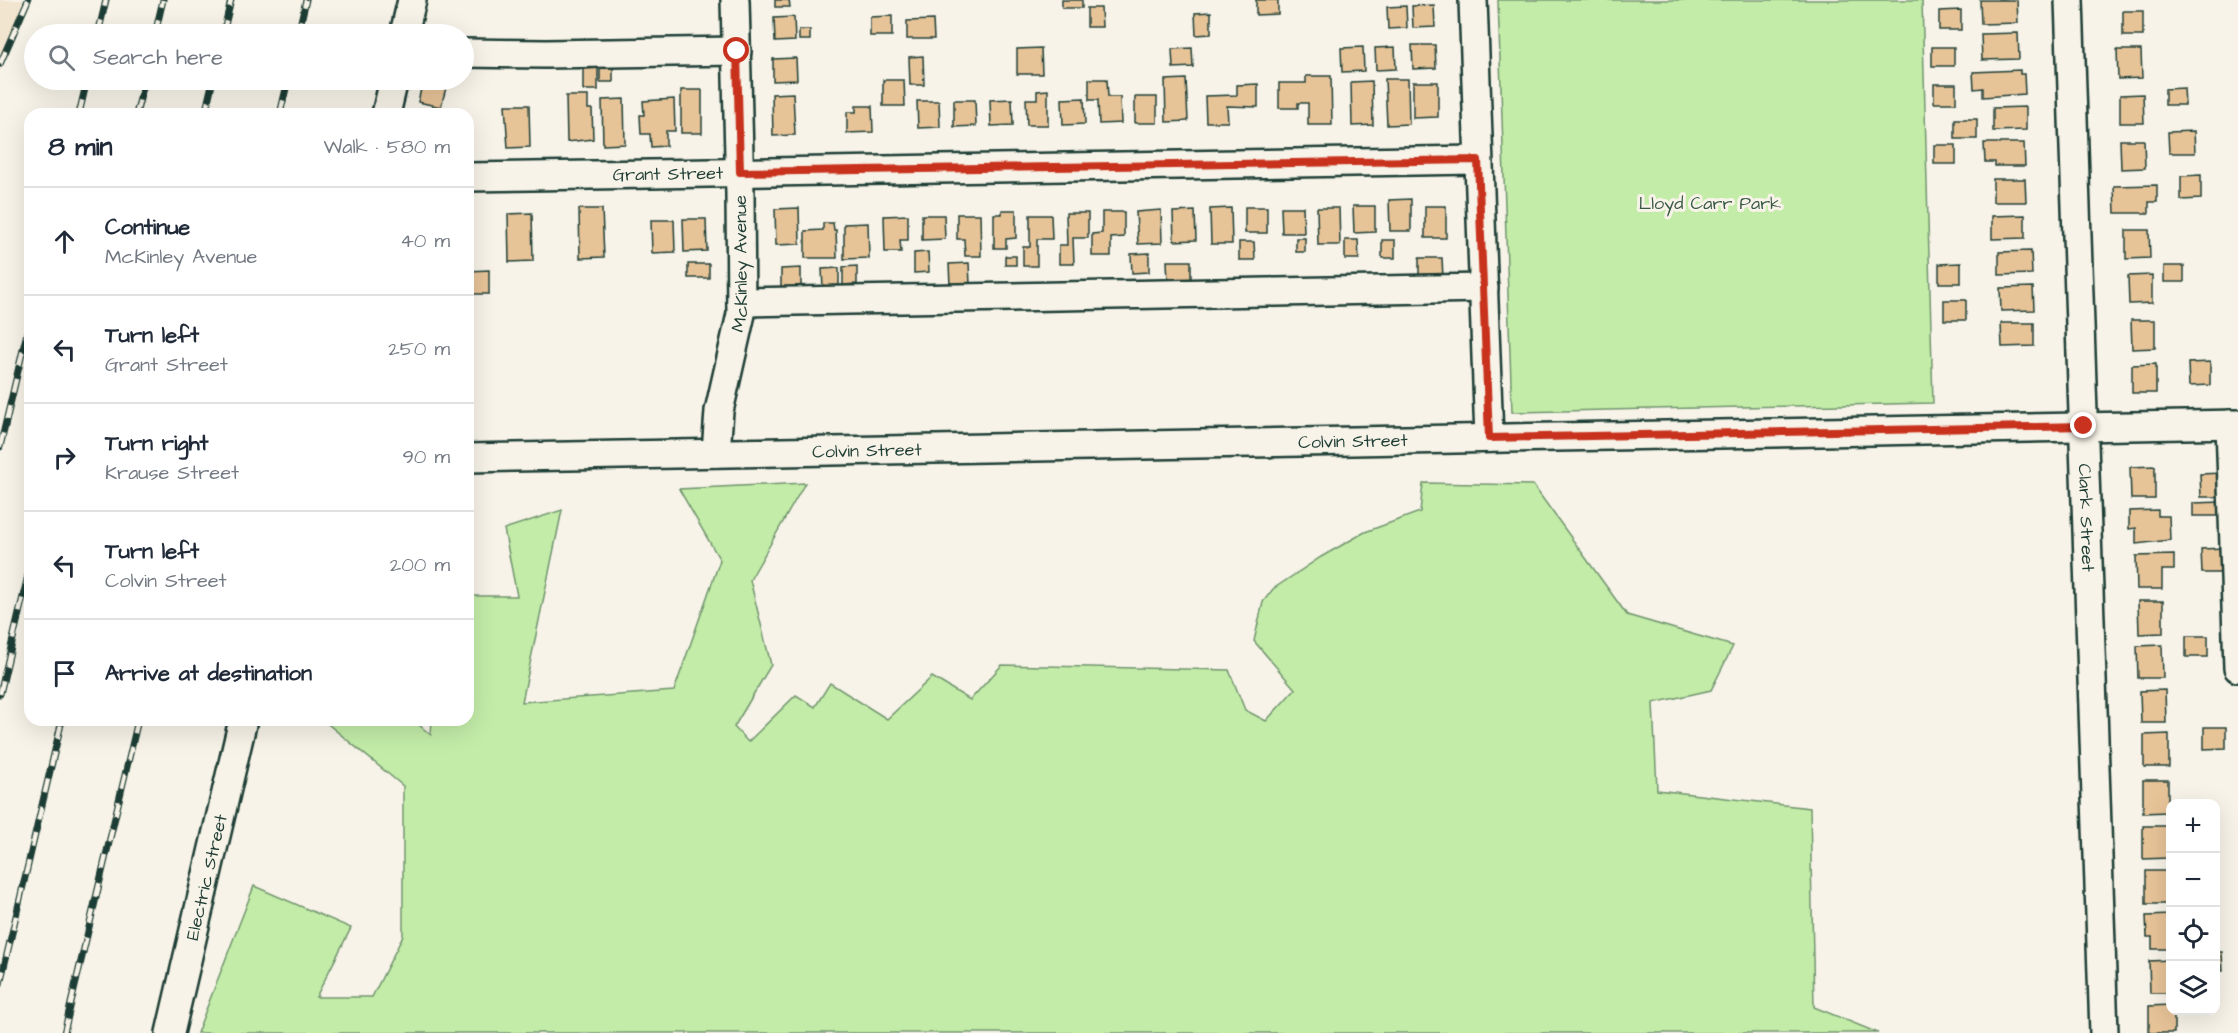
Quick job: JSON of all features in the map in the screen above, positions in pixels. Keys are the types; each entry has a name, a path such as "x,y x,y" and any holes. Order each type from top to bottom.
{"street":[{"path":"406,24 412,0"},
{"name":"McKinley Avenue","path":"716,453 718,411 738,333 741,302 735,0"},
{"path":"1473,0 1489,438"},
{"name":"Clark Street","path":"2068,0 2104,1033"},
{"path":"474,53 737,51"},
{"path":"387,108 392,90"},
{"name":"Grant Street","path":"474,177 1478,160"},
{"path":"741,302 1484,288"},
{"path":"2234,424 2238,668"},
{"name":"Colvin Street","path":"474,458 2234,424"},
{"name":"Electric Street","path":"170,1033 242,726"}],"shaded area":[{"path":"0,0 23,0 0,72"}],"green space":[{"name":"Lloyd Carr Park","path":"1498,0 1922,0 1933,403 1512,412"},
{"path":"805,483 750,580 771,665 734,727 748,742 796,695 815,707 830,683 887,719 932,677 970,700 1002,665 1229,670 1245,710 1266,721 1295,689 1254,641 1263,602 1273,589 1321,557 1365,532 1420,512 1423,483 1533,485 1627,615 1733,646 1711,690 1653,703 1657,790 1810,808 1814,1007 1878,1033 197,1033 254,886 351,928 316,997 372,997 403,936 403,786 330,726 420,726 431,735 432,726 474,726 474,596 517,596 504,529 562,510 522,702 674,691 720,560 679,489"}],"building":[{"path":"775,0 789,0 790,7 775,7"},
{"path":"1062,0 1082,0 1082,8 1062,8"},
{"path":"1256,0 1278,0 1278,14 1256,15"},
{"path":"1980,0 2017,0 2018,23 1981,24"},
{"path":"1434,5 1435,27 1413,28 1412,6"},
{"path":"1406,6 1407,28 1388,29 1387,7"},
{"path":"1087,8 1101,8 1102,27 1087,27"},
{"path":"1961,10 1961,30 1939,30 1939,11"},
{"path":"2123,11 2143,11 2143,36 2123,36"},
{"path":"1211,12 1211,34 1196,35 1195,13"},
{"path":"892,16 892,36 870,36 870,17"},
{"path":"794,17 795,41 775,42 774,18"},
{"path":"933,20 934,39 907,39 907,21"},
{"path":"799,30 810,30 810,40 799,40"},
{"path":"2018,33 2019,59 1982,60 1981,34"},
{"path":"1412,45 1435,45 1436,68 1413,69"},
{"path":"1363,47 1364,71 1342,72 1341,48"},
{"path":"1395,47 1396,69 1376,70 1375,48"},
{"path":"1932,47 1954,47 1954,66 1932,66"},
{"path":"1041,48 1042,74 1017,74 1017,49"},
{"path":"1192,48 1193,67 1173,68 1172,49"},
{"path":"2117,50 2141,50 2142,78 2118,79"},
{"path":"923,56 924,85 910,85 909,57"},
{"path":"796,58 797,80 773,81 773,59"},
{"path":"613,62 613,82 600,82 600,63"},
{"path":"598,68 598,90 583,90 583,69"},
{"path":"2020,70 2020,74 2024,74 2025,94 1983,97 1983,88 1974,89 1973,72"},
{"path":"1306,76 1331,76 1332,125 1308,125 1308,103 1298,103 1298,108 1279,108 1279,83 1306,83"},
{"path":"1089,79 1107,79 1108,97 1120,97 1121,123 1099,124 1098,100 1089,100"},
{"path":"1186,79 1188,121 1166,122 1165,80"},
{"path":"1385,79 1408,79 1409,124 1387,125"},
{"path":"883,80 904,80 905,106 883,106"},
{"path":"1372,81 1373,125 1352,126 1351,82"},
{"path":"1413,82 1438,82 1438,117 1413,118"},
{"path":"1258,84 1258,107 1227,106 1228,122 1206,122 1205,96 1237,95 1237,85"},
{"path":"1934,84 1956,84 1956,103 1934,103"},
{"path":"2184,88 2185,105 2165,105 2165,89"},
{"path":"421,90 445,90 441,107 418,102"},
{"path":"681,90 702,90 702,133 681,133"},
{"path":"1048,90 1048,125 1027,125 1026,99 1037,99 1037,91"},
{"path":"793,93 795,135 773,136 772,94"},
{"path":"2143,94 2144,123 2120,123 2120,95"},
{"path":"566,96 588,96 588,109 592,109 593,139 567,142"},
{"path":"1135,97 1157,97 1157,123 1135,123"},
{"path":"1084,98 1085,124 1063,125 1062,99"},
{"path":"624,99 625,144 603,145 602,100"},
{"path":"674,99 675,131 666,131 666,146 651,147 650,134 641,134 640,115 644,115 643,101"},
{"path":"1012,99 1013,125 991,126 990,100"},
{"path":"954,100 975,100 976,126 954,127"},
{"path":"917,101 939,101 940,127 918,128"},
{"path":"505,105 529,105 530,147 508,148"},
{"path":"856,106 872,106 873,132 847,133 847,112 856,112"},
{"path":"2026,107 2026,130 1993,131 1993,108"},
{"path":"1955,119 1977,119 1977,139 1955,139"},
{"path":"2194,131 2195,153 2169,153 2168,132"},
{"path":"2120,140 2144,140 2145,168 2121,169"},
{"path":"1984,143 2024,143 2025,166 1995,166 1995,162 1985,162"},
{"path":"1934,145 1956,145 1956,164 1934,164"},
{"path":"2201,175 2201,199 2181,200 2181,176"},
{"path":"1993,179 2025,179 2026,202 1993,202"},
{"path":"2157,185 2157,202 2149,202 2149,213 2115,213 2114,186"},
{"path":"1411,199 1411,231 1390,231 1389,200"},
{"path":"1353,206 1375,206 1375,232 1354,233"},
{"path":"1425,206 1446,206 1446,238 1425,238"},
{"path":"1245,207 1267,207 1267,233 1245,233"},
{"path":"1281,207 1303,207 1304,233 1282,233"},
{"path":"799,208 800,244 776,245 775,209"},
{"path":"1231,208 1232,244 1211,244 1210,209"},
{"path":"1317,208 1339,208 1340,245 1318,245"},
{"path":"579,209 602,209 604,257 580,258"},
{"path":"1002,210 1016,210 1016,238 1006,239 1006,248 994,248 994,214 1002,214"},
{"path":"1161,210 1162,243 1138,244 1136,212"},
{"path":"1195,211 1196,240 1174,241 1173,212"},
{"path":"1102,212 1124,212 1124,237 1111,238 1111,256 1092,256 1092,234 1102,233"},
{"path":"532,213 533,261 509,262 508,214"},
{"path":"1066,213 1088,213 1088,238 1073,238 1074,264 1059,264 1059,245 1067,245"},
{"path":"957,214 980,214 981,256 965,256 964,239 957,239"},
{"path":"908,215 908,240 900,240 901,252 885,252 884,216"},
{"path":"922,215 944,215 945,239 922,240"},
{"path":"1030,215 1051,215 1052,239 1037,239 1037,266 1023,266 1023,247 1030,247"},
{"path":"2025,215 2025,238 1992,239 1992,216"},
{"path":"683,219 706,219 707,251 684,252"},
{"path":"651,220 674,220 675,252 652,253"},
{"path":"823,223 833,223 834,230 836,230 837,258 805,258 805,231 823,230"},
{"path":"868,223 869,258 844,259 844,224"},
{"path":"2126,230 2149,230 2150,258 2126,259"},
{"path":"1296,238 1305,238 1305,252 1296,252"},
{"path":"1345,240 1358,240 1359,259 1345,259"},
{"path":"1382,240 1395,240 1395,258 1382,258"},
{"path":"1239,242 1254,242 1255,260 1239,260"},
{"path":"2031,251 2032,274 1999,275 1999,252"},
{"path":"928,252 929,272 914,273 914,253"},
{"path":"1149,253 1149,272 1132,273 1131,254"},
{"path":"1005,256 1016,256 1016,265 1005,265"},
{"path":"1419,258 1442,258 1443,278 1419,279"},
{"path":"1167,261 1191,261 1191,281 1168,282"},
{"path":"969,263 970,284 950,285 949,264"},
{"path":"1961,263 1961,283 1939,283 1939,264"},
{"path":"688,264 709,264 709,278 688,278"},
{"path":"857,266 857,284 843,285 843,267"},
{"path":"2164,266 2184,266 2184,282 2164,282"},
{"path":"801,268 801,289 781,289 781,269"},
{"path":"839,268 839,287 823,288 822,269"},
{"path":"489,270 489,294 474,294 474,271"},
{"path":"2152,275 2152,303 2129,304 2128,276"},
{"path":"2033,287 2034,310 2001,311 2000,288"},
{"path":"1944,300 1966,300 1966,320 1944,320"},
{"path":"2131,320 2155,320 2155,348 2132,349"},
{"path":"2001,323 2034,323 2034,346 2002,347"},
{"path":"2210,362 2210,385 2189,386 2188,363"},
{"path":"2156,364 2156,393 2132,393 2132,365"},
{"path":"2155,466 2155,499 2131,499 2130,467"},
{"path":"2222,473 2223,497 2201,497 2200,474"},
{"path":"2223,502 2223,516 2193,516 2193,503"},
{"path":"2158,510 2158,516 2169,516 2170,540 2136,544 2136,528 2129,529 2129,511"},
{"path":"2225,548 2225,573 2202,573 2201,549"},
{"path":"2174,555 2174,570 2162,570 2162,589 2137,589 2136,556"},
{"path":"2138,601 2163,601 2163,633 2139,634"},
{"path":"2186,636 2208,636 2208,657 2186,657"},
{"path":"2162,645 2163,678 2138,678 2137,646"},
{"path":"2165,690 2166,723 2141,723 2140,691"},
{"path":"2204,727 2226,727 2226,748 2204,749"},
{"path":"2169,734 2169,767 2144,767 2144,735"},
{"path":"2143,780 2168,780 2166,812 2143,813"},
{"path":"2143,826 2166,826 2166,858 2143,859"},
{"path":"2146,871 2166,871 2166,904 2146,904"},
{"path":"2166,915 2166,949 2152,949 2152,937 2147,937 2146,916"},
{"path":"2220,952 2222,952 2223,971 2220,971"},
{"path":"2166,960 2166,993 2150,993 2149,961"},
{"path":"2166,1005 2166,1015 2174,1015 2174,1033 2149,1033 2149,1006"}],"railway":[{"path":"0,64 28,0"},
{"path":"100,24 106,0"},
{"path":"157,24 163,0"},
{"path":"225,24 231,0"},
{"path":"300,24 306,0"},
{"path":"80,108 85,90"},
{"path":"138,108 142,90"},
{"path":"206,108 211,90"},
{"path":"281,108 286,90"},
{"path":"0,447 24,345"},
{"path":"0,694 24,592"},
{"path":"0,984 61,726"},
{"path":"64,1033 137,726"}],"route":[{"path":"737,51 740,172 1478,160 1489,438 2084,426"}]}
